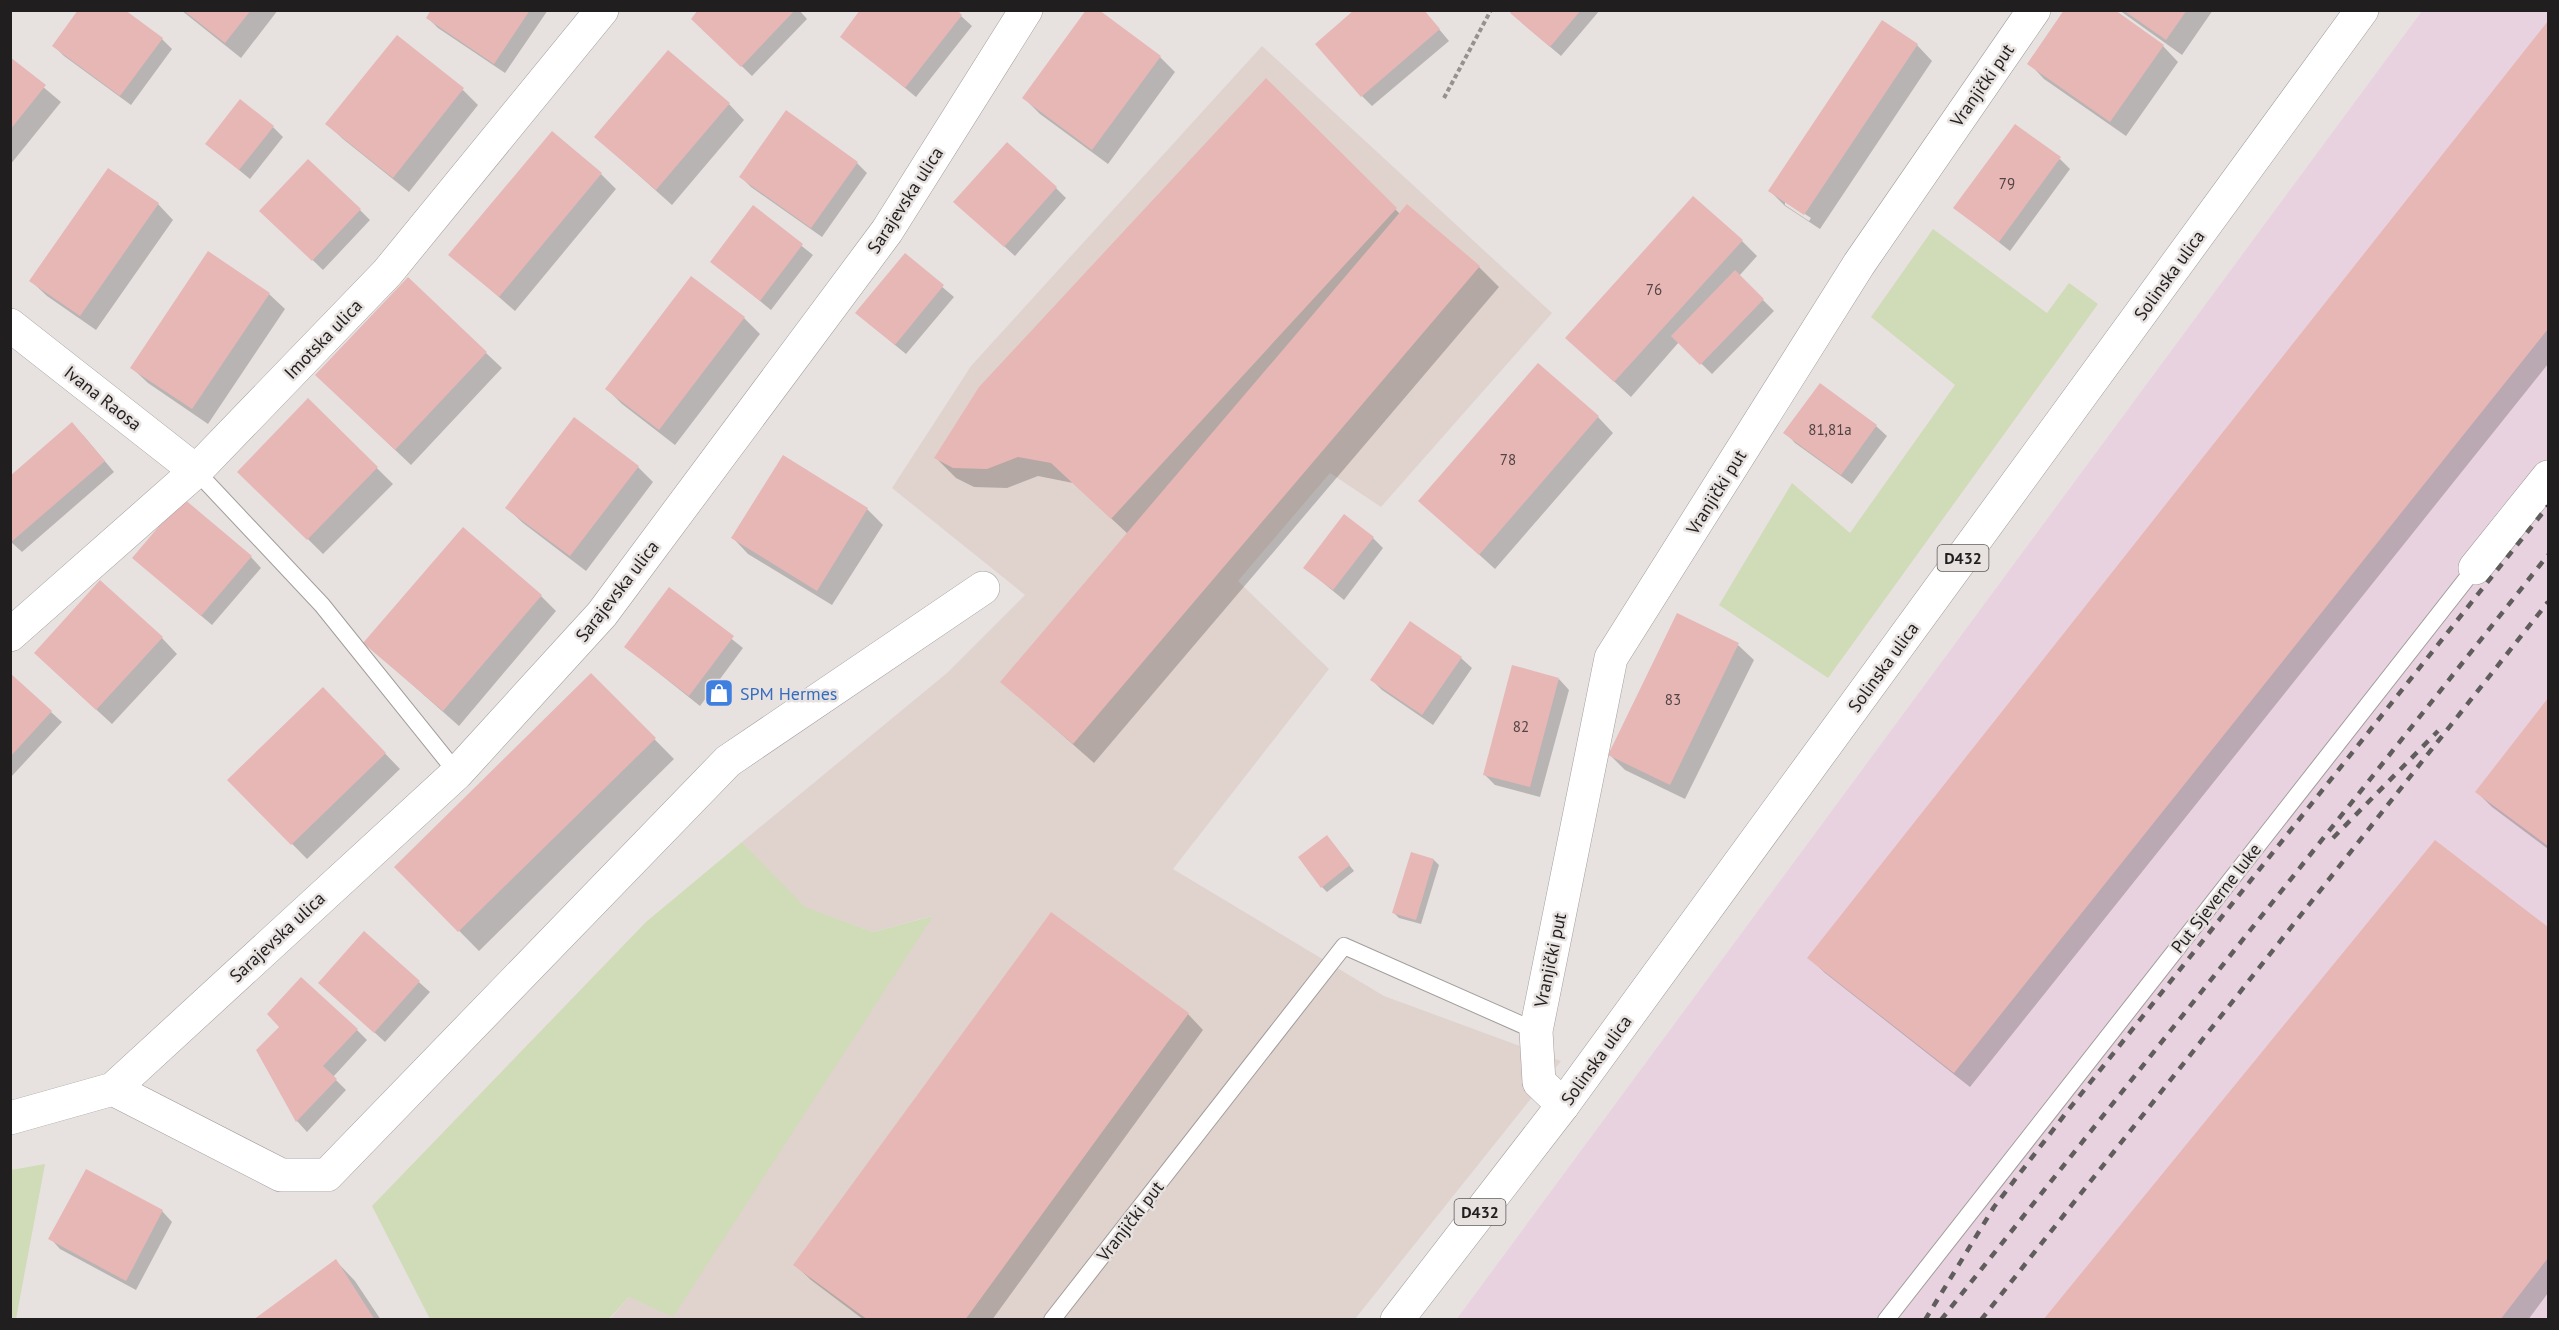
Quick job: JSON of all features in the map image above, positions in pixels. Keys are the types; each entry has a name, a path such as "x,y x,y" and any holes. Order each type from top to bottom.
{"street":[{"name":"Imotska ulica","path":"10,635 196,471 387,273 602,10"},
{"name":"Sarajevska ulica","path":"10,1118 113,1089 458,773 602,614 886,231 1026,10"},
{"name":"Vranjički put","path":"1563,1105 1539,1082 1536,1031 1611,658 1859,264 2034,10"},
{"name":"Solinska ulica","path":"1397,1320 1563,1105 2362,10"},
{"name":"Ivana Raosa","path":"10,325 196,471"},
{"name":"Put Sjeverne luke","path":"2475,568 2548,477"},
{"path":"113,1089 280,1175 327,1175 728,761 983,588"}],"lane":[{"path":"196,471 322,605 458,773"},
{"name":"Put Sjeverne luke","path":"1886,1320 2475,568"},
{"name":"Vranjički put","path":"1052,1320 1344,946 1536,1031"}],"path":[{"path":"1444,98 1491,10"}],"shaded area":[{"path":"2422,11 2548,11 2548,1319 1456,1320"},
{"path":"1262,46 1552,313 1381,507 1330,473 1238,581 1329,669 1173,869 1384,996 1561,1061 1355,1319 609,1320 629,1297 673,1316 932,916 873,932 804,907 742,842 947,673 1025,595 892,488 971,366"}],"green space":[{"path":"1933,229 2047,313 2069,283 2098,304 1828,678 1719,605 1792,483 1850,533 1955,385 1871,317"},
{"path":"742,842 805,907 873,932 933,916 673,1317 629,1297 609,1319 430,1319 372,1206 646,922"},
{"path":"45,1164 16,1319 11,1319 11,1170"}],"building":[{"path":"78,10 125,10 163,38 120,96 52,46"},
{"path":"183,10 251,10 225,43"},
{"path":"431,10 530,10 494,64 426,18"},
{"path":"698,10 795,10 741,67 691,19"},
{"path":"860,10 957,10 962,15 905,88 840,37"},
{"path":"1086,10 1099,10 1161,56 1092,150 1022,98"},
{"path":"1354,10 1424,10 1440,29 1361,97 1315,44"},
{"path":"1512,10 1581,10 1550,47 1510,13"},
{"path":"2064,10 2115,10 2164,45 2110,122 2027,64"},
{"path":"2123,10 2187,10 2166,40"},
{"path":"1882,20 1918,44 1804,215 1768,191"},
{"path":"2548,21 2548,329 1954,1073 1807,958"},
{"path":"397,35 464,88 393,178 325,124"},
{"path":"668,50 730,103 656,190 594,137"},
{"path":"10,57 46,85 10,130"},
{"path":"1266,78 1397,208 1111,519 1051,463 1018,457 987,469 953,468 934,458 979,387"},
{"path":"240,99 274,126 239,170 205,144"},
{"path":"786,110 858,162 811,228 739,177"},
{"path":"2015,124 2061,157 1999,242 1953,208"},
{"path":"552,131 602,173 499,297 448,255"},
{"path":"1007,142 1057,187 1004,247 953,202"},
{"path":"308,159 361,209 312,261 259,211"},
{"path":"108,168 159,203 80,316 29,281"},
{"path":"1693,196 1743,240 1614,382 1565,338"},
{"path":"1407,204 1480,266 1073,744 1000,682"},
{"path":"753,205 803,244 760,301 710,262"},
{"path":"208,251 270,293 192,409 130,368"},
{"path":"905,253 944,285 895,345 855,313"},
{"path":"1735,270 1764,299 1700,365 1671,336"},
{"path":"691,276 745,317 659,430 605,389"},
{"path":"408,277 487,352 395,450 315,375"},
{"path":"1538,363 1599,416 1479,555 1418,501"},
{"path":"1820,383 1877,425 1841,475 1783,433"},
{"path":"308,398 378,467 307,540 237,472"},
{"path":"574,417 639,466 570,556 505,508"},
{"path":"72,422 105,461 10,543 10,476"},
{"path":"783,455 868,508 817,591 731,538"},
{"path":"183,498 252,556 201,616 132,558"},
{"path":"1344,514 1374,537 1333,590 1303,568"},
{"path":"463,527 542,595 443,711 363,643"},
{"path":"100,580 163,637 96,710 34,653"},
{"path":"669,587 734,636 689,696 624,647"},
{"path":"1677,613 1739,643 1670,785 1608,755"},
{"path":"1410,621 1462,657 1422,715 1370,680"},
{"path":"1512,665 1559,678 1530,787 1483,775"},
{"path":"10,673 52,711 10,757"},
{"path":"591,673 656,738 458,932 394,867"},
{"path":"323,687 386,753 291,845 227,780"},
{"path":"2548,698 2548,846 2475,792"},
{"path":"1327,835 1350,865 1321,888 1298,857"},
{"path":"2435,840 2548,927 2548,1258 2500,1320 2043,1320"},
{"path":"1411,852 1434,859 1416,920 1392,913"},
{"path":"1051,912 1189,1013 965,1320 868,1320 793,1265"},
{"path":"364,931 420,981 374,1033 318,983"},
{"path":"301,977 358,1029 323,1066 337,1079 296,1122 256,1050 279,1027 267,1014"},
{"path":"86,1169 163,1210 126,1281 48,1239"},
{"path":"336,1259 375,1320 253,1320"}],"railway":[{"path":"1925,1320 1994,1207 2548,506"},
{"path":"1941,1320 2548,555"},
{"path":"1981,1320 2548,602"},
{"path":"2333,838 2438,731"}],"place":[{"name":"SPM Hermes","path":"719,693"}]}
